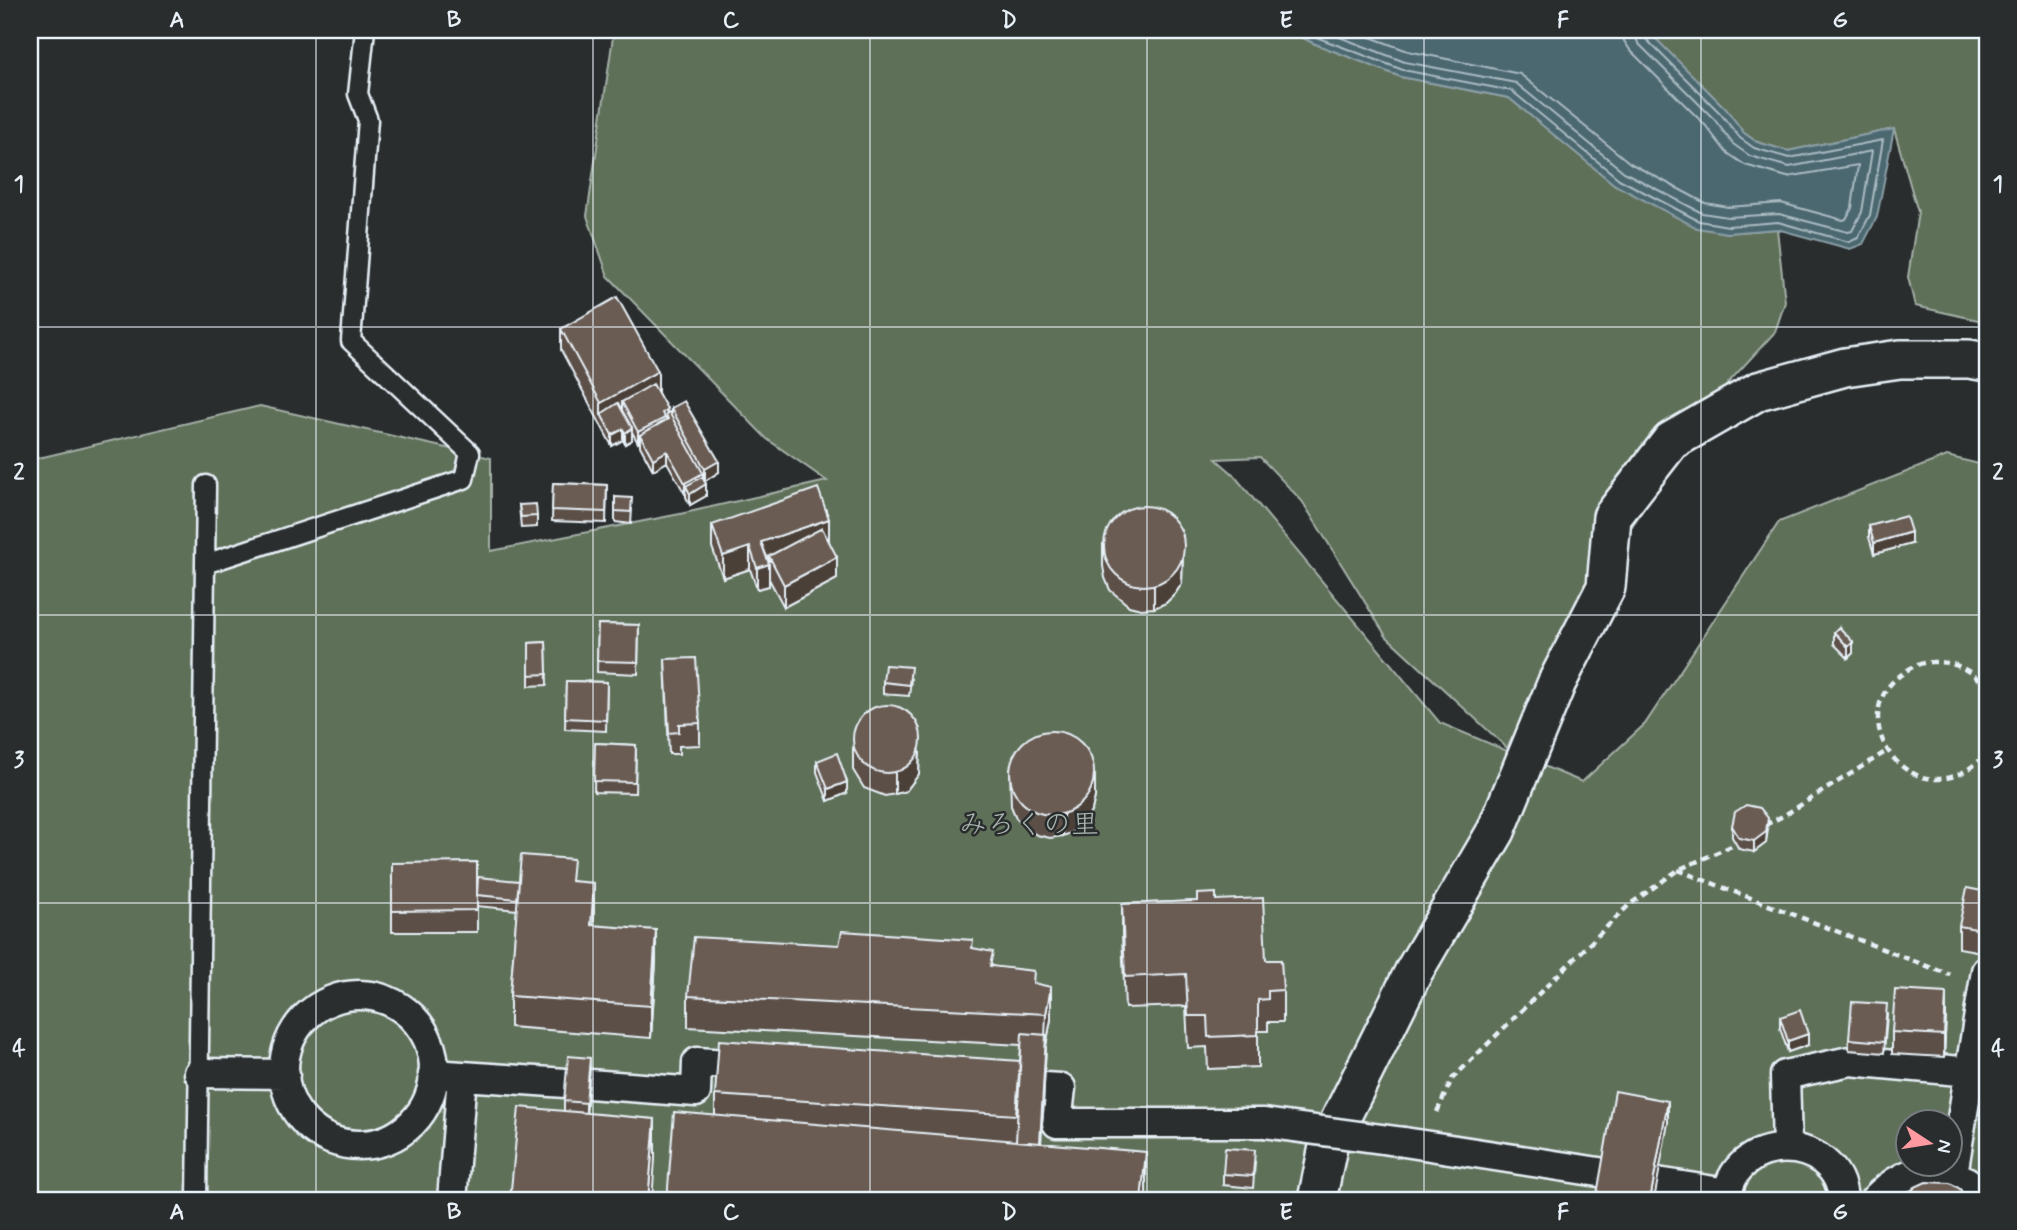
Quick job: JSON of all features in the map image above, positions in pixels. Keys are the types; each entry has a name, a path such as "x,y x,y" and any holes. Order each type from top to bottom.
{"street":[{"path":"1317,1200 1329,1142 1414,971 1496,831 1557,682 1606,587 1612,517 1671,441 1758,391 1845,367 1899,359 1969,359 1987,362"},
{"path":"1965,1128 1979,1074 1985,979"},
{"path":"347,995 372,995 394,1003 414,1018 427,1038 434,1062 433,1074 432,1086 422,1110 405,1129 383,1141 358,1146 333,1141 310,1129 294,1109 285,1085 284,1060 290,1037 305,1017 324,1002 347,995"},
{"path":"1787,1147 1785,1075 1850,1061 1979,1074"},
{"path":"695,1120 697,1062 778,1068"},
{"path":"199,1073 285,1074"},
{"path":"433,1074 696,1093"},
{"path":"452,1200 461,1076"},
{"path":"1043,1087 1061,1088 1054,1135 1264,1123 1605,1172"},
{"path":"1657,1182 1727,1197 1735,1175 1749,1160 1767,1150 1787,1147 1807,1152 1825,1163 1836,1177 1843,1200"},
{"path":"1874,1200 1888,1185 1901,1178"},
{"path":"1961,1178 1973,1184 1987,1198"}],"lane":[{"path":"205,564 464,479 470,453 351,341 368,120 358,94 365,30"},
{"path":"198,1200 206,485"}],"path":[{"path":"1987,689 1963,667 1945,662 1927,662 1909,668 1894,681 1884,697 1879,715 1880,734 1887,751 1900,766 1917,776 1937,780 1957,777 1975,767 1987,753"},
{"path":"1764,825 1887,751"},
{"path":"1414,1144 1452,1079 1629,905 1678,870 1736,844"},
{"path":"1678,870 1985,979"}],"green space":[{"name":"みろくの里","path":"614,30 1288,30 1313,43 1401,77 1509,98 1615,185 1727,233 1777,229 1785,302 1775,332 1728,383 1608,562 1507,748 1386,636 1302,501 1260,457 1216,459 1232,473 1440,723 1582,782 1645,724 1779,522 1947,456 1987,466 1987,1200 30,1200 30,460 260,406 491,458 491,551 680,514 827,481 767,439 608,276 587,216"},
{"path":"1647,30 1987,30 1987,322 1915,306 1908,277 1918,212 1894,129 1788,151 1757,142 1744,133 1726,109"}],"water":[{"path":"1288,30 1647,30 1726,109 1744,133 1757,142 1788,151 1894,129 1877,217 1863,244 1850,249 1777,229 1727,233 1697,228 1615,185 1509,98 1401,77 1313,43"}],"building":[{"path":"617,297 658,371 601,403 561,329"},
{"path":"653,384 667,409 662,413 665,418 638,432 622,402"},
{"path":"684,401 719,461 705,469 671,408"},
{"path":"618,403 632,428 625,433 623,429 612,435 601,414"},
{"path":"669,412 703,473 685,483 667,451 653,459 640,435 668,419 666,414"},
{"path":"702,477 706,484 690,494 686,486"},
{"path":"553,483 607,485 606,512 552,510"},
{"path":"818,488 829,519 761,542 769,564 757,568 750,547 723,556 712,525"},
{"path":"615,497 632,498 631,512 615,511"},
{"path":"536,504 537,516 521,517 519,505"},
{"path":"1144,506 1159,509 1172,518 1181,531 1184,546 1181,561 1172,574 1159,583 1144,586 1129,583 1116,574 1107,561 1104,546 1107,531 1116,518 1129,509"},
{"path":"1906,516 1911,532 1874,543 1869,526"},
{"path":"822,528 837,557 784,585 769,556"},
{"path":"598,624 639,625 638,662 597,661"},
{"path":"1839,627 1853,642 1848,647 1834,632"},
{"path":"546,642 547,674 529,675 529,643"},
{"path":"696,658 700,723 679,724 679,732 669,733 665,659"},
{"path":"885,665 911,667 909,685 883,682"},
{"path":"566,681 607,682 606,720 565,718"},
{"path":"887,705 900,708 911,715 918,726 921,739 918,752 911,763 900,770 887,773 874,770 863,763 856,752 853,739 856,726 863,715 874,708"},
{"path":"1052,731 1068,734 1082,743 1091,757 1094,773 1091,789 1082,803 1068,812 1052,815 1036,812 1022,803 1013,789 1010,773 1013,757 1022,743 1036,734"},
{"path":"595,743 636,745 635,782 594,781"},
{"path":"837,753 847,782 828,789 817,761"},
{"path":"1746,805 1760,808 1768,818 1766,832 1754,841 1739,838 1732,826 1735,812"},
{"path":"521,855 573,859 571,881 594,883 591,925 656,930 651,1006 510,996"},
{"path":"477,862 477,910 392,911 392,863"},
{"path":"478,877 519,881 517,899 477,895"},
{"path":"1967,888 1987,892 1987,931 1959,926"},
{"path":"1216,893 1216,900 1263,898 1266,960 1281,960 1283,990 1268,991 1268,999 1258,1000 1258,1035 1208,1037 1207,1016 1188,1016 1186,974 1125,977 1122,904 1197,901 1197,894"},
{"path":"842,931 973,940 972,948 993,952 990,966 1034,971 1033,983 1051,987 1046,1014 688,996 694,937 839,945"},
{"path":"1895,990 1946,993 1944,1035 1892,1032"},
{"path":"1852,1002 1887,1004 1884,1042 1849,1039"},
{"path":"1800,1010 1808,1034 1788,1041 1780,1017"},
{"path":"1022,1033 1046,1035 1040,1143 1016,1141"},
{"path":"719,1040 1020,1061 1016,1115 715,1095"},
{"path":"568,1056 590,1058 586,1103 564,1101"},
{"path":"1615,1091 1668,1101 1650,1200 1596,1200"},
{"path":"519,1107 655,1119 648,1200 510,1200"},
{"path":"674,1112 1146,1152 1141,1200 667,1200"},
{"path":"1225,1148 1255,1150 1253,1176 1223,1174"},
{"path":"1926,1182 1950,1183 1960,1189 1967,1200 1904,1200 1915,1187"}]}
